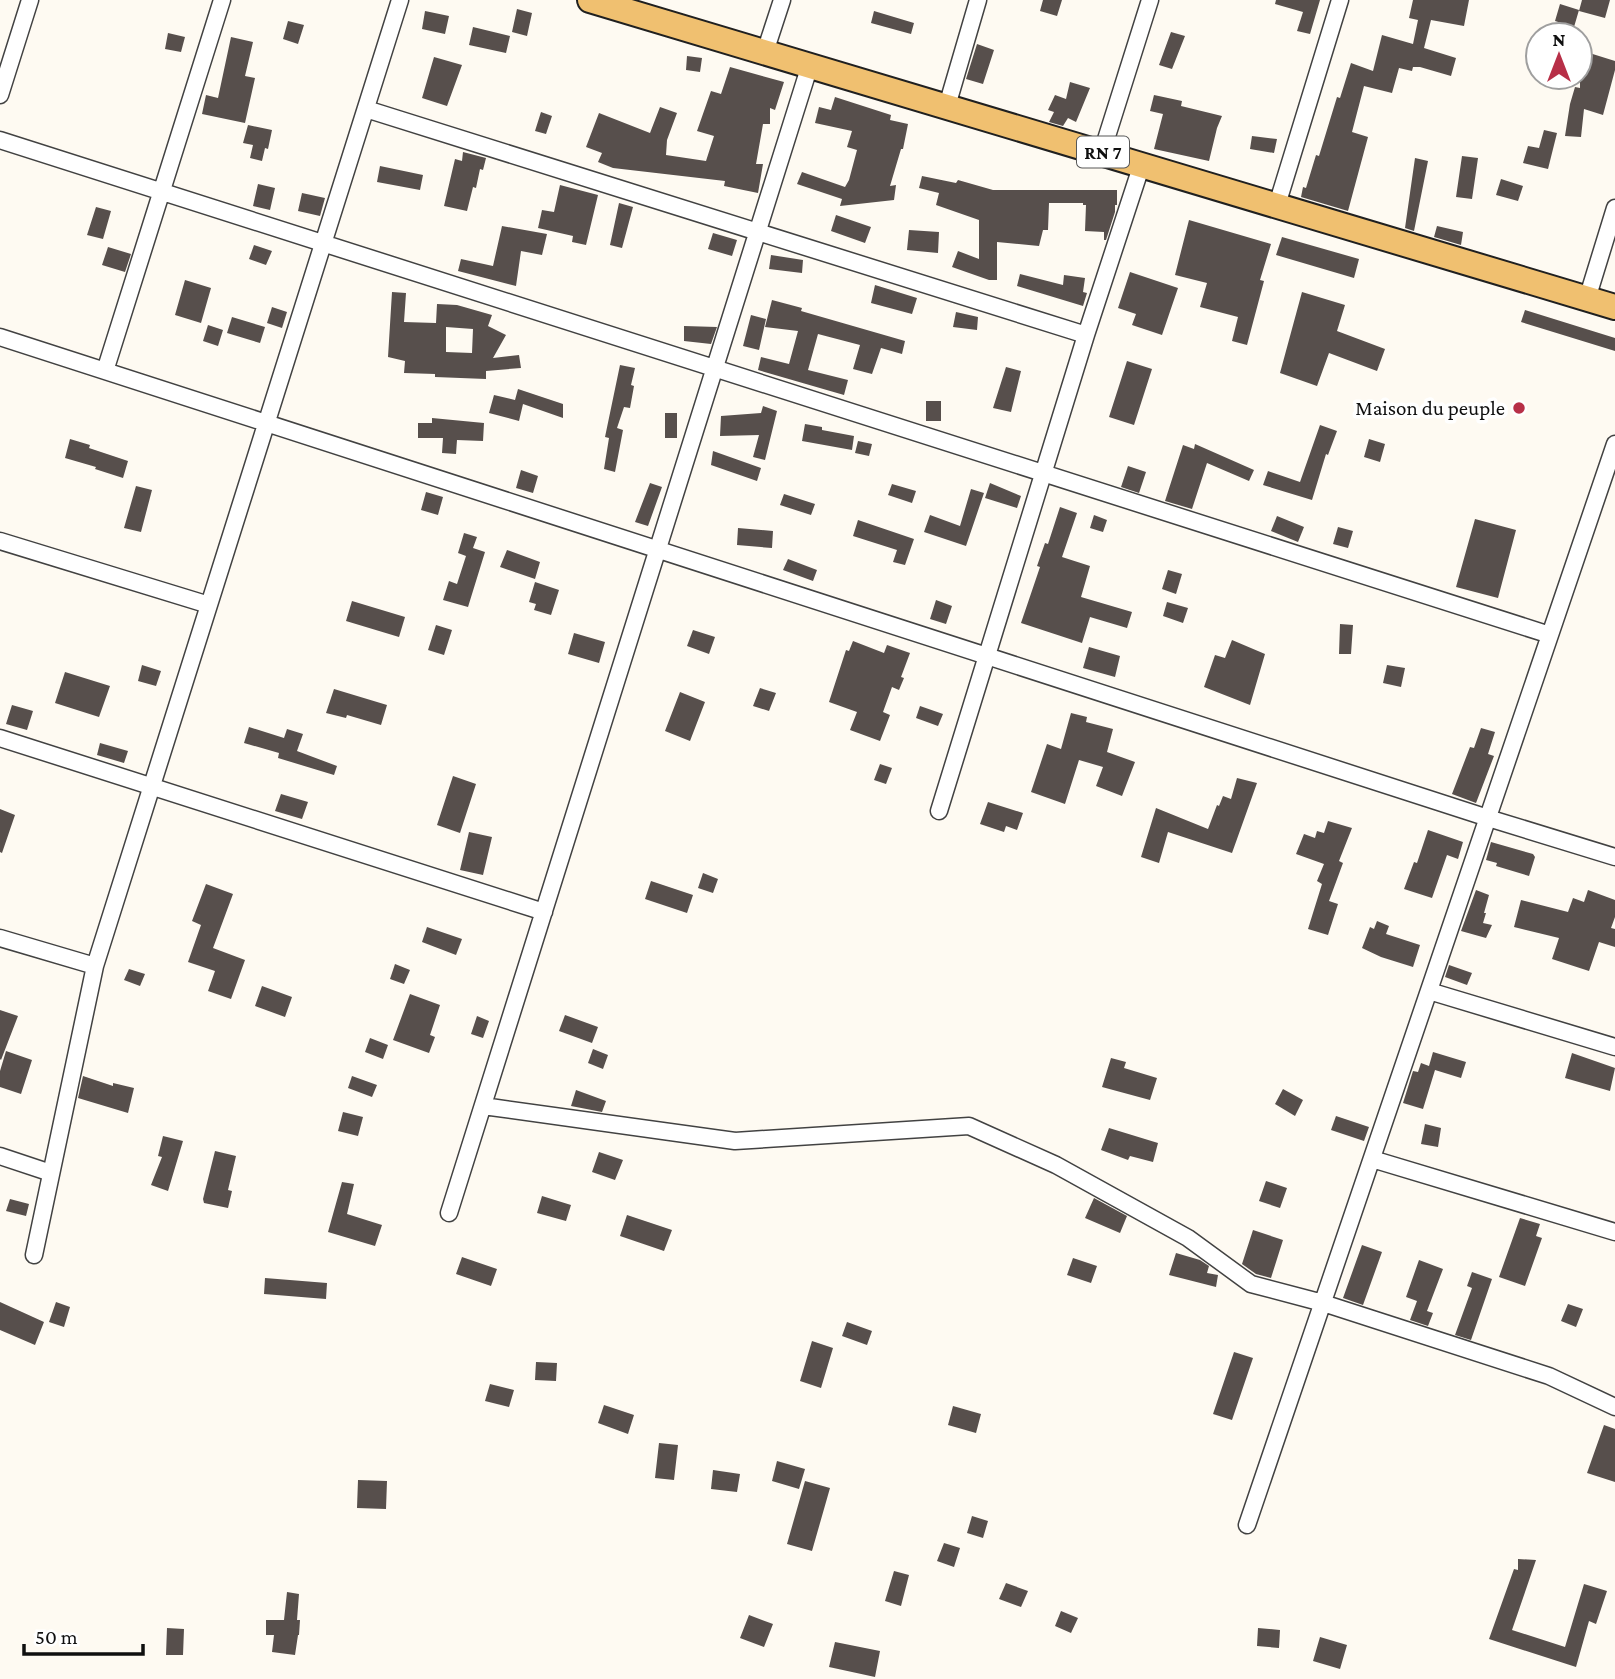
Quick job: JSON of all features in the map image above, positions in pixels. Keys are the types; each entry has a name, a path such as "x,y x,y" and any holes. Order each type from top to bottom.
{"main road":[{"name":"RN 7","path":"600,1 1615,307"}],"street":[{"path":"0,95 30,0"},
{"path":"105,371 222,0"},
{"path":"34,1255 95,966 400,0"},
{"path":"765,52 782,0"},
{"path":"947,106 978,0"},
{"path":"1102,152 1150,0"},
{"path":"1277,205 1340,0"},
{"path":"449,1213 810,65"},
{"path":"366,109 1086,335"},
{"path":"0,140 1550,635"},
{"path":"939,811 1086,335 1142,164"},
{"path":"1587,299 1615,208"},
{"path":"0,337 1615,857"},
{"path":"1247,1525 1615,444"},
{"path":"0,541 209,605"},
{"path":"0,738 544,912"},
{"path":"0,938 95,966"},
{"path":"1429,991 1615,1047"},
{"path":"483,1105 735,1141 969,1126 1056,1165 1188,1238 1251,1283 1323,1303 1549,1376 1615,1407"},
{"path":"0,1156 51,1172"},
{"path":"1372,1159 1615,1232"}],"building":[{"path":"1043,0 1062,0 1057,16 1040,11"},
{"path":"1276,0 1320,0 1310,34 1297,31 1303,12 1275,4"},
{"path":"1413,0 1469,0 1464,26 1431,20 1424,48 1456,58 1451,76 1420,67 1413,67 1412,71 1399,68 1392,93 1364,86 1352,132 1368,137 1348,211 1301,197 1316,155 1319,156 1337,97 1340,98 1351,63 1373,71 1382,35 1413,44 1418,20 1409,18"},
{"path":"1582,0 1610,0 1605,18 1579,11"},
{"path":"1560,4 1579,10 1576,21 1555,21"},
{"path":"517,9 532,13 527,36 512,32"},
{"path":"425,11 449,16 445,34 422,29"},
{"path":"874,11 914,23 911,34 871,23"},
{"path":"288,21 304,25 298,44 283,39"},
{"path":"473,27 510,36 506,53 469,45"},
{"path":"1171,32 1185,36 1172,69 1159,65"},
{"path":"168,33 185,37 181,52 165,49"},
{"path":"231,37 253,42 245,76 255,78 245,123 202,114 206,95 218,98"},
{"path":"977,44 994,50 983,84 966,79"},
{"path":"1594,54 1615,61 1603,115 1584,109 1581,137 1565,136 1574,91 1594,91"},
{"path":"687,56 702,58 700,72 686,70"},
{"path":"434,57 462,65 447,106 422,98"},
{"path":"730,67 784,82 775,110 770,108 770,124 763,124 756,164 763,164 758,193 724,186 725,181 613,168 598,162 602,153 586,147 599,113 650,133 660,107 677,113 667,140 666,155 706,161 714,136 697,131 711,91 721,94"},
{"path":"1070,82 1090,88 1076,122 1068,118 1063,126 1049,122 1054,112 1048,110 1055,95 1066,99"},
{"path":"1154,95 1182,101 1181,106 1222,116 1209,161 1154,149 1163,114 1150,111"},
{"path":"835,97 891,115 890,120 908,124 903,149 890,186 896,185 894,200 840,206 842,199 797,184 802,172 845,187 849,180 857,150 847,147 852,131 815,123 819,107 831,110"},
{"path":"541,112 552,116 546,134 535,131"},
{"path":"248,125 272,130 262,161 250,158 253,145 243,143"},
{"path":"1544,130 1557,133 1548,169 1523,163 1528,146 1539,148"},
{"path":"1252,136 1277,139 1274,153 1250,149"},
{"path":"463,152 486,158 483,170 480,169 476,188 473,187 467,211 444,206 455,159 462,161"},
{"path":"1462,156 1478,158 1472,199 1456,197"},
{"path":"1415,158 1428,161 1414,231 1405,228"},
{"path":"380,166 423,175 420,190 377,182"},
{"path":"922,176 956,183 958,180 993,190 1117,190 1117,205 1104,240 1104,232 1085,231 1086,205 1049,203 1048,230 1043,230 1039,246 997,242 997,280 989,280 952,267 958,251 979,259 979,220 936,205 939,193 919,188"},
{"path":"1501,179 1523,186 1518,201 1496,195"},
{"path":"258,184 275,188 270,210 253,206"},
{"path":"560,185 598,195 586,245 572,242 573,236 538,228 542,210 554,212"},
{"path":"302,193 325,198 320,216 298,211"},
{"path":"619,203 633,207 622,248 610,245"},
{"path":"96,207 111,211 103,239 87,235"},
{"path":"836,215 871,227 865,243 831,231"},
{"path":"1189,220 1271,244 1260,280 1264,281 1247,345 1232,341 1238,317 1200,307 1207,283 1175,275"},
{"path":"502,226 547,234 542,255 521,251 516,286 458,271 461,259 493,266"},
{"path":"1437,226 1463,232 1461,245 1434,237"},
{"path":"909,230 939,232 938,253 907,250"},
{"path":"713,233 737,240 732,256 708,249"},
{"path":"1282,237 1359,259 1354,278 1276,255"},
{"path":"254,245 272,251 266,265 249,259"},
{"path":"108,247 131,254 125,272 102,265"},
{"path":"771,255 803,260 802,273 769,269"},
{"path":"1130,272 1178,288 1162,335 1132,325 1136,314 1118,308"},
{"path":"1020,274 1063,285 1064,275 1085,278 1083,292 1087,293 1083,306 1017,286"},
{"path":"185,280 211,288 201,323 175,315"},
{"path":"875,285 917,298 912,314 871,303"},
{"path":"392,292 406,293 404,322 436,323 437,304 457,305 492,315 488,326 506,335 493,358 519,355 521,368 486,371 486,379 435,377 435,374 404,373 405,361 388,357","holes":["446,327 473,329 472,353 446,352"]},
{"path":"1302,292 1345,305 1337,331 1385,349 1377,371 1329,353 1317,386 1280,373"},
{"path":"772,300 905,341 902,354 881,348 872,374 853,369 860,345 818,334 808,370 848,380 844,395 758,370 761,357 789,364 798,331 765,327"},
{"path":"272,307 287,312 282,328 267,323"},
{"path":"1525,310 1615,338 1615,351 1521,322"},
{"path":"956,312 978,317 977,330 953,327"},
{"path":"751,315 766,319 759,350 743,346"},
{"path":"232,317 265,327 260,343 227,333"},
{"path":"208,325 223,330 218,346 203,341"},
{"path":"684,326 717,327 711,344 684,341"},
{"path":"1127,361 1152,369 1134,425 1109,417"},
{"path":"620,365 635,368 630,408 624,407 617,428 623,430 615,472 604,469 609,438 605,437"},
{"path":"1006,367 1021,371 1011,412 993,408"},
{"path":"518,389 563,404 563,418 523,404 519,421 489,413 494,395 515,400"},
{"path":"926,401 941,401 941,421 926,421"},
{"path":"763,406 777,411 765,460 753,457 759,435 720,436 721,416 761,413"},
{"path":"665,413 677,413 677,438 665,438"},
{"path":"432,418 484,423 483,441 457,440 456,454 442,453 443,438 418,438 418,423 432,423"},
{"path":"805,424 854,436 852,450 802,441"},
{"path":"1320,425 1337,431 1328,455 1326,454 1312,500 1263,485 1268,471 1300,482"},
{"path":"70,439 128,461 123,478 65,458"},
{"path":"1369,439 1385,444 1380,462 1364,457"},
{"path":"858,441 872,444 869,456 855,453"},
{"path":"1195,444 1254,470 1249,481 1207,463 1192,509 1165,501 1183,445 1194,449"},
{"path":"713,451 761,468 757,481 711,465"},
{"path":"1128,466 1146,472 1139,493 1121,487"},
{"path":"521,470 538,476 533,493 516,488"},
{"path":"650,483 662,487 648,526 635,522"},
{"path":"990,483 1021,496 1017,508 985,498"},
{"path":"892,484 916,491 912,503 888,495"},
{"path":"136,486 152,490 141,532 124,528"},
{"path":"971,489 984,493 966,546 924,532 930,515 960,526"},
{"path":"426,492 443,497 438,515 421,510"},
{"path":"784,494 815,504 811,515 780,505"},
{"path":"1060,507 1077,513 1062,557 1090,566 1081,597 1132,612 1127,628 1090,617 1082,643 1021,623 1040,567 1037,566 1045,543 1048,544"},
{"path":"1094,515 1107,520 1103,532 1090,528"},
{"path":"1277,516 1304,527 1298,542 1271,531"},
{"path":"1475,519 1516,530 1498,598 1456,587"},
{"path":"858,520 914,539 905,565 893,562 897,550 853,536"},
{"path":"1338,527 1353,531 1348,548 1333,544"},
{"path":"738,528 773,531 772,548 737,545"},
{"path":"464,533 477,537 473,548 485,552 468,607 443,600 449,581 457,584 466,556 458,553"},
{"path":"507,550 540,562 535,579 500,567"},
{"path":"788,559 817,570 813,581 783,570"},
{"path":"1168,570 1182,574 1176,594 1162,589"},
{"path":"535,582 559,590 551,615 534,610 536,604 529,602"},
{"path":"936,600 952,606 946,624 930,619"},
{"path":"352,601 405,617 399,637 346,621"},
{"path":"1167,602 1188,608 1183,623 1163,616"},
{"path":"1340,624 1353,625 1351,654 1339,654"},
{"path":"436,625 452,630 444,655 428,650"},
{"path":"693,630 715,637 709,654 687,646"},
{"path":"574,633 605,642 599,663 568,654"},
{"path":"1232,640 1265,654 1250,705 1204,687 1215,655 1225,658"},
{"path":"853,641 884,653 887,645 910,653 899,690 892,687 883,712 890,715 880,741 850,730 857,712 829,702 846,650 849,651"},
{"path":"1089,647 1120,656 1115,677 1083,668"},
{"path":"142,665 161,671 156,686 138,681"},
{"path":"1387,665 1405,668 1401,687 1383,683"},
{"path":"65,672 110,686 99,717 55,703"},
{"path":"760,688 776,693 769,711 753,706"},
{"path":"334,689 387,705 381,725 347,715 346,718 326,713"},
{"path":"680,692 705,702 690,741 665,731"},
{"path":"12,705 33,711 27,730 6,724"},
{"path":"920,706 943,714 938,726 916,718"},
{"path":"1071,713 1087,717 1086,722 1113,729 1107,752 1135,762 1122,796 1096,786 1103,767 1079,760 1065,804 1031,792 1047,744 1061,749"},
{"path":"249,727 284,738 287,729 303,734 297,751 337,766 334,775 278,758 279,753 244,743"},
{"path":"1481,728 1495,732 1488,754 1494,756 1476,803 1452,794 1470,747 1474,748"},
{"path":"100,743 128,751 124,763 97,755"},
{"path":"880,764 892,768 886,784 874,780"},
{"path":"453,776 476,784 460,833 437,825"},
{"path":"1237,778 1257,783 1232,853 1168,832 1159,863 1141,857 1156,808 1208,829 1223,796 1231,799"},
{"path":"281,794 308,802 302,819 275,811"},
{"path":"988,802 1023,813 1017,830 1006,826 1004,832 980,824"},
{"path":"0,809 15,815 2,853 0,852"},
{"path":"1328,821 1352,828 1339,861 1343,863 1329,901 1338,904 1328,935 1308,929 1322,884 1317,881 1324,864 1296,854 1304,834 1315,838 1317,831 1324,833"},
{"path":"1428,830 1463,842 1458,859 1447,855 1432,898 1404,889 1414,862 1417,863"},
{"path":"469,832 492,837 483,875 460,870"},
{"path":"1491,842 1533,854 1535,857 1529,876 1496,866 1497,863 1486,860"},
{"path":"703,873 718,879 713,893 698,888"},
{"path":"651,881 693,895 687,913 645,899"},
{"path":"206,884 233,894 213,948 245,960 231,999 208,991 215,971 188,962 201,925 192,921"},
{"path":"1476,890 1489,895 1483,923 1492,925 1486,938 1461,931"},
{"path":"1588,890 1615,900 1615,917 1611,928 1615,929 1615,947 1599,942 1589,971 1552,959 1559,938 1514,927 1521,900 1568,912 1573,898 1584,902"},
{"path":"1377,921 1389,926 1386,934 1420,945 1413,967 1362,948 1370,927 1374,929"},
{"path":"427,927 462,939 456,955 422,942"},
{"path":"395,964 410,970 404,984 390,979"},
{"path":"1449,965 1472,973 1467,985 1445,977"},
{"path":"129,969 145,974 140,986 124,980"},
{"path":"262,986 292,997 285,1017 255,1006"},
{"path":"410,994 440,1005 430,1035 435,1037 429,1053 393,1040"},
{"path":"0,1010 18,1016 1,1060 0,1059"},
{"path":"565,1015 598,1027 592,1043 559,1031"},
{"path":"477,1016 489,1021 483,1038 471,1034"},
{"path":"370,1038 388,1045 383,1059 365,1052"},
{"path":"593,1049 608,1055 603,1069 588,1063"},
{"path":"6,1051 32,1060 21,1094 0,1087 0,1071"},
{"path":"1433,1052 1466,1062 1461,1078 1435,1070 1423,1109 1403,1103 1413,1071 1418,1072 1421,1063 1429,1066"},
{"path":"1572,1053 1615,1068 1610,1091 1565,1078"},
{"path":"1111,1058 1126,1062 1124,1068 1157,1078 1150,1100 1102,1087"},
{"path":"83,1076 113,1086 113,1083 134,1088 128,1113 78,1098"},
{"path":"352,1076 377,1085 372,1097 348,1088"},
{"path":"1283,1089 1303,1100 1295,1116 1275,1104"},
{"path":"576,1090 606,1101 602,1112 571,1106"},
{"path":"343,1112 363,1117 358,1136 338,1131"},
{"path":"1336,1116 1369,1127 1364,1141 1331,1130"},
{"path":"1425,1124 1441,1128 1438,1147 1421,1144"},
{"path":"1109,1128 1158,1143 1153,1162 1130,1156 1128,1160 1101,1150"},
{"path":"163,1136 183,1141 168,1191 151,1185 162,1157 158,1156"},
{"path":"215,1151 236,1156 228,1190 232,1191 228,1208 204,1203 203,1199"},
{"path":"599,1152 623,1160 615,1180 592,1172"},
{"path":"1266,1181 1287,1188 1280,1208 1259,1201"},
{"path":"342,1182 354,1184 347,1214 382,1225 375,1246 328,1232"},
{"path":"542,1196 571,1205 566,1221 537,1213"},
{"path":"1094,1198 1127,1216 1120,1233 1085,1218"},
{"path":"10,1199 29,1204 26,1216 6,1211"},
{"path":"627,1215 672,1230 664,1251 620,1236"},
{"path":"1520,1218 1540,1224 1536,1236 1542,1238 1525,1286 1499,1277"},
{"path":"1253,1230 1283,1240 1271,1278 1256,1274 1242,1264"},
{"path":"1362,1245 1382,1252 1363,1305 1343,1298"},
{"path":"1176,1253 1200,1260 1209,1266 1207,1273 1218,1275 1216,1287 1169,1275"},
{"path":"462,1257 497,1269 491,1286 456,1274"},
{"path":"1073,1258 1097,1266 1091,1283 1067,1275"},
{"path":"1419,1260 1443,1269 1427,1311 1433,1313 1428,1326 1410,1320 1417,1301 1406,1297"},
{"path":"1472,1272 1492,1279 1471,1340 1455,1335 1472,1288 1467,1286"},
{"path":"265,1278 327,1283 326,1299 264,1294"},
{"path":"0,1302 44,1322 35,1345 0,1330"},
{"path":"56,1302 70,1307 64,1327 49,1322"},
{"path":"1568,1304 1583,1309 1576,1327 1561,1321"},
{"path":"847,1322 872,1331 867,1345 842,1336"},
{"path":"812,1341 833,1348 821,1388 800,1381"},
{"path":"1234,1352 1253,1358 1232,1420 1213,1414"},
{"path":"536,1362 557,1363 556,1381 535,1380"},
{"path":"490,1384 514,1390 509,1407 485,1401"},
{"path":"604,1405 634,1415 628,1434 598,1423"},
{"path":"953,1406 981,1414 976,1433 948,1425"},
{"path":"1604,1425 1615,1429 1615,1482 1587,1473"},
{"path":"659,1443 678,1445 674,1480 655,1478"},
{"path":"777,1461 805,1469 799,1489 772,1481"},
{"path":"713,1470 740,1474 737,1492 711,1489"},
{"path":"358,1480 387,1481 386,1509 357,1508"},
{"path":"805,1481 830,1488 812,1551 787,1544"},
{"path":"972,1516 988,1521 983,1538 967,1533"},
{"path":"944,1543 960,1548 954,1567 937,1561"},
{"path":"1518,1559 1536,1560 1512,1630 1565,1647 1584,1584 1607,1591 1596,1624 1589,1621 1576,1667 1489,1639 1514,1569 1518,1570"},
{"path":"894,1571 909,1575 901,1606 885,1601"},
{"path":"1006,1583 1028,1591 1021,1607 999,1599"},
{"path":"287,1592 299,1594 297,1620 300,1620 295,1655 272,1652 274,1635 266,1635 266,1620 284,1620"},
{"path":"1061,1611 1078,1618 1071,1633 1055,1626"},
{"path":"749,1615 773,1624 764,1647 740,1638"},
{"path":"167,1628 184,1629 183,1655 166,1655"},
{"path":"1258,1628 1280,1630 1279,1648 1257,1646"},
{"path":"1320,1637 1347,1645 1340,1669 1313,1661"},
{"path":"835,1642 880,1651 875,1677 829,1667"}],"place":[{"name":"Maison du peuple","path":"1519,408"}]}
